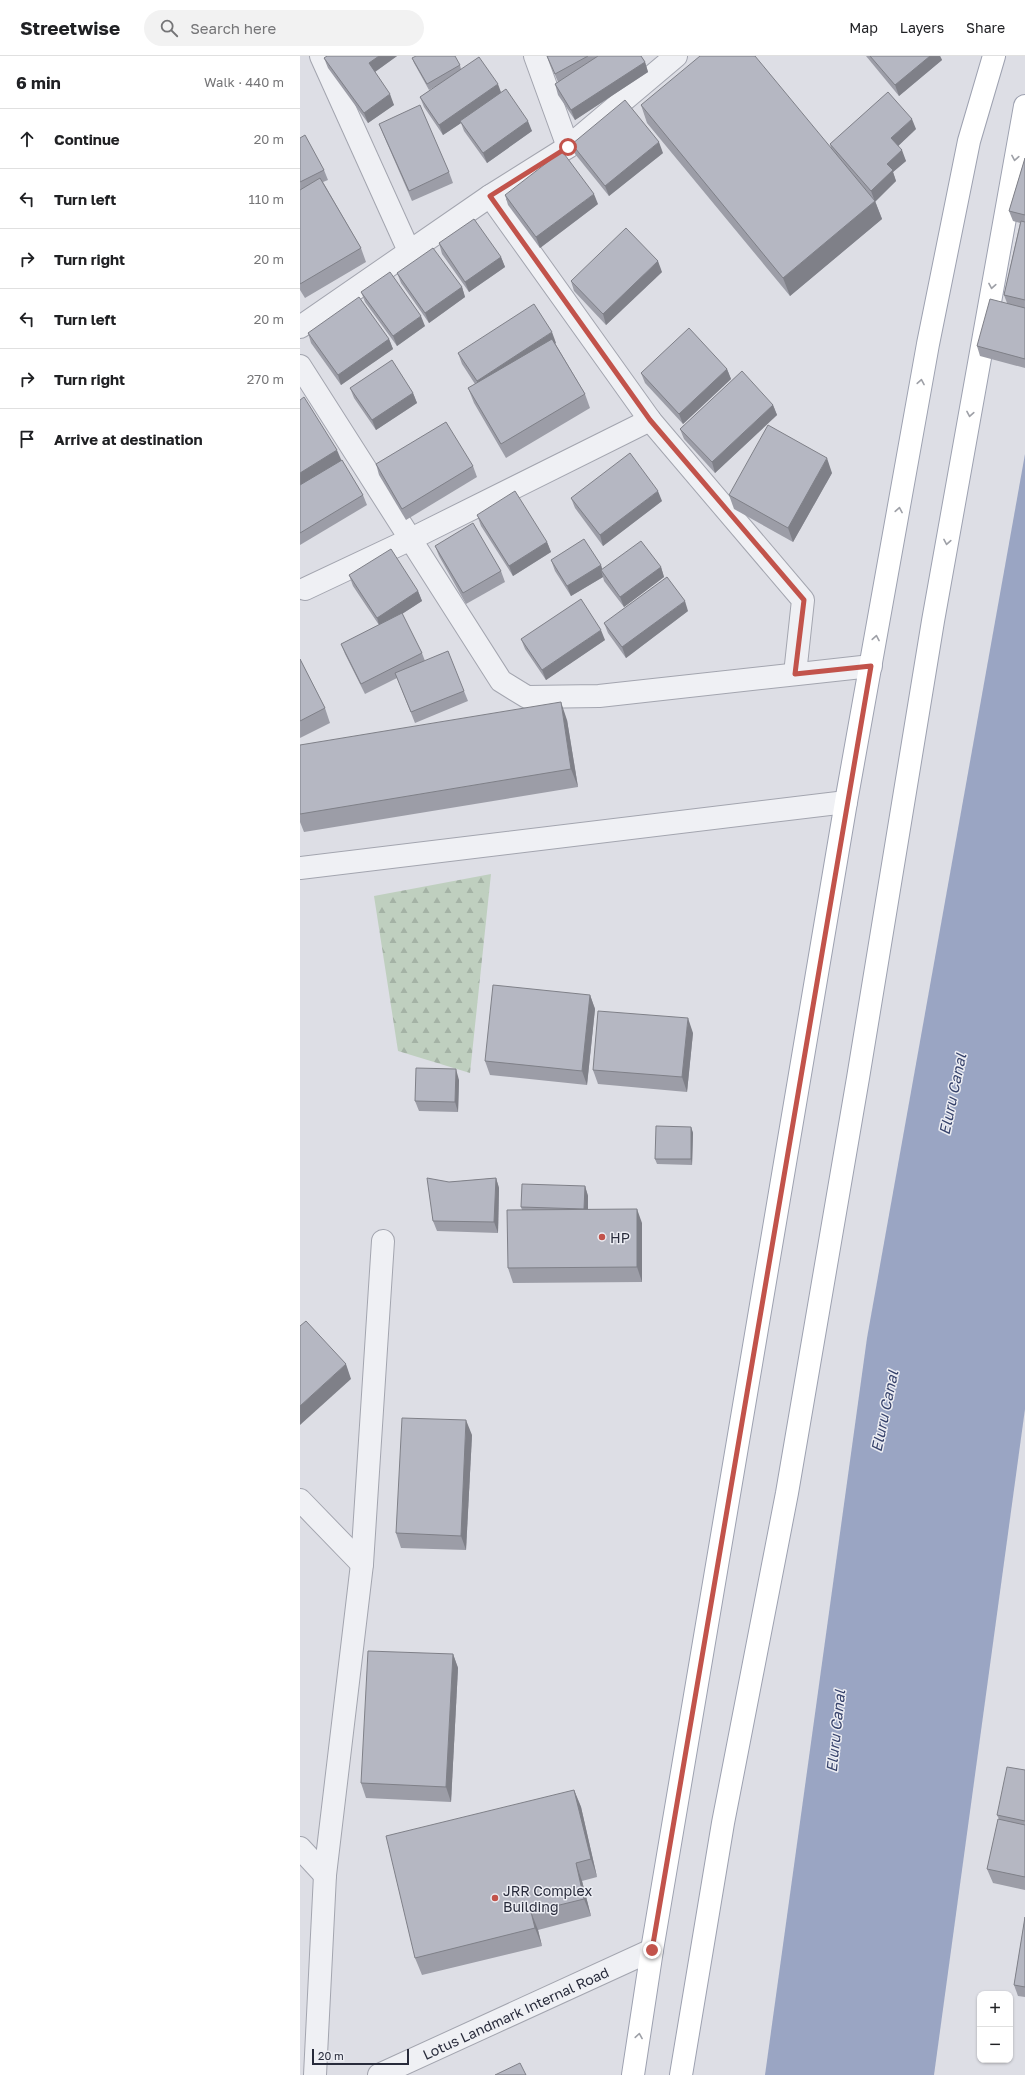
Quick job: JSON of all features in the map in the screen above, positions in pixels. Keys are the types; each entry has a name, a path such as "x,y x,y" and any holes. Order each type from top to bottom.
{"main road":[{"path":"633,2075 652,1950 846,802 928,344 969,141 994,56"},
{"path":"681,2075 723,1823 788,1485 857,1086 933,621 1025,106"}],"street":[{"path":"320,56 409,251"},
{"path":"535,56 568,147"},
{"path":"300,327 490,196 568,147 676,56"},
{"path":"490,196 650,420 804,600 795,674"},
{"path":"300,366 501,681 527,696 599,696 871,666"},
{"path":"305,589 411,539 650,420"},
{"path":"300,868 846,802"},
{"path":"315,2075 325,1875 362,1564 383,1241"},
{"path":"300,1500 362,1564"},
{"path":"300,1848 325,1875"},
{"name":"Lotus Landmark Internal Road","path":"379,2075 652,1950"}],"green space":[{"path":"491,874 470,1073 398,1051 374,896"}],"water":[{"name":"Eluru Canal","path":"1025,454 1025,1409 934,2075 765,2075 867,1338"}],"building":[{"path":"327,56 379,56 369,63 390,94 364,113 324,58"},
{"path":"416,56 455,56 460,65 427,84 412,58"},
{"path":"547,56 588,56 555,74"},
{"path":"598,56 641,56 645,62 571,110 555,84"},
{"path":"700,56 755,56 875,201 783,278 641,105"},
{"path":"870,56 930,56 895,85"},
{"path":"479,57 498,84 439,125 420,97"},
{"path":"506,89 528,121 483,153 460,121"},
{"path":"888,92 912,119 891,138 902,150 887,164 893,170 871,191 830,144"},
{"path":"625,100 659,142 605,186 572,144"},
{"path":"420,105 449,172 409,191 379,124"},
{"path":"305,135 324,170 300,182 300,138"},
{"path":"562,151 594,194 536,237 505,195"},
{"path":"1025,158 1025,215 1009,211"},
{"path":"320,178 361,248 300,284 300,190"},
{"path":"474,219 501,257 465,282 439,243"},
{"path":"1021,221 1025,222 1025,300 1004,295"},
{"path":"626,228 658,261 603,314 571,281"},
{"path":"433,248 462,287 425,313 397,273"},
{"path":"390,272 421,316 393,336 361,292"},
{"path":"359,297 389,339 338,375 308,333"},
{"path":"990,299 1025,308 1025,359 977,346"},
{"path":"534,304 552,332 477,381 458,353"},
{"path":"689,328 727,369 679,414 641,373"},
{"path":"552,339 585,394 501,444 468,388"},
{"path":"392,360 413,393 372,420 350,388"},
{"path":"742,371 773,405 712,462 680,429"},
{"path":"304,397 337,450 300,473 300,400"},
{"path":"446,422 473,466 402,509 376,464"},
{"path":"768,425 827,458 788,528 729,495"},
{"path":"630,453 658,491 600,535 571,498"},
{"path":"342,460 363,495 300,533 300,485"},
{"path":"515,491 547,542 509,566 477,515"},
{"path":"473,523 501,571 463,593 435,546"},
{"path":"584,539 601,565 567,586 551,560"},
{"path":"641,541 661,567 620,597 601,570"},
{"path":"391,549 418,591 377,618 349,575"},
{"path":"667,577 685,601 622,647 604,623"},
{"path":"581,599 601,630 542,670 521,639"},
{"path":"402,613 422,653 361,684 341,644"},
{"path":"448,651 464,691 411,712 395,673"},
{"path":"300,659 325,708 300,721"},
{"path":"561,702 571,769 300,814 300,745"},
{"path":"493,985 590,995 582,1071 485,1061"},
{"path":"598,1011 688,1018 682,1077 593,1070"},
{"path":"416,1068 456,1069 455,1102 415,1101"},
{"path":"656,1126 691,1127 691,1159 655,1159"},
{"path":"427,1178 449,1182 496,1178 494,1222 433,1221"},
{"path":"522,1184 585,1186 584,1209 521,1207"},
{"path":"637,1209 637,1267 508,1268 507,1210"},
{"path":"306,1321 346,1364 300,1406 300,1326"},
{"path":"402,1418 466,1420 461,1536 396,1533"},
{"path":"368,1651 453,1654 446,1787 361,1783"},
{"path":"1007,1767 1025,1770 1025,1821 997,1815"},
{"name":"JRR Complex Building","path":"574,1790 591,1859 576,1863 584,1899 531,1912 535,1928 415,1958 386,1836"},
{"path":"998,1819 1025,1825 1025,1877 987,1869"},
{"path":"1025,1917 1025,1987 1014,1985"},
{"path":"520,2063 526,2075 495,2075"}],"place":[{"name":"HP","path":"602,1237"},
{"name":"JRR Complex Building","path":"495,1898"}],"route":[{"path":"568,147 490,196 650,420 804,600 795,674 871,666 846,802 652,1950"}]}
